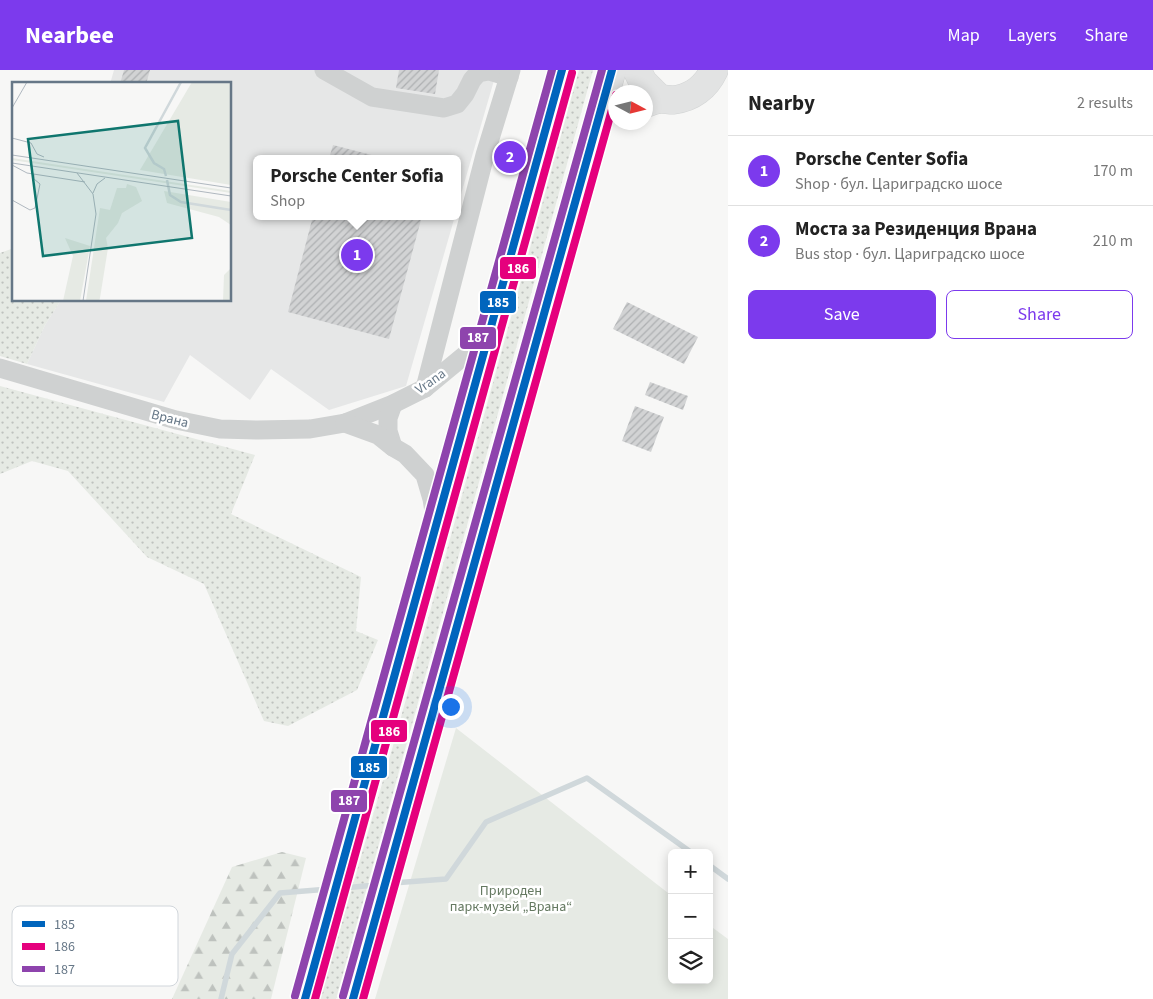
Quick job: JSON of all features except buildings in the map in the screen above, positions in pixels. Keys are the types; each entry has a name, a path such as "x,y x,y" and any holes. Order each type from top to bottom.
{"highway":[{"path":"305,999 562,70"},
{"path":"353,999 612,70"},
{"path":"637,70 645,85"},
{"path":"653,101 682,99 694,94 703,86 714,70"},
{"path":"564,246 615,130"}],"lane":[{"path":"324,70 372,97 444,108 458,104 478,73 489,71 510,74 485,155 425,388"},
{"name":"Vrana","path":"345,423 393,404 425,388 488,336"},
{"name":"Врана","path":"0,368 176,420 220,429 310,429 345,423"},
{"path":"393,404 388,418 388,431 393,447"},
{"path":"345,423 378,435 393,447 406,454 425,475 432,499 436,524"}],"shaded area":[{"path":"114,70 497,70 461,194 461,155 253,155 253,220 454,220 406,386 329,410 271,369 250,400 190,355 164,402 27,364 45,325 60,301 231,301 231,82 111,82"}],"green space":[{"path":"579,70 593,70 336,999 320,999 395,739"},
{"path":"12,249 12,301 60,301 45,325 27,364 0,356 0,253"},
{"path":"0,386 255,455 231,514 361,577 356,631 378,640 357,690 288,726 264,721 204,584 147,557 68,471 32,461 0,474"},
{"name":"Природен парк-музей „Врана“","path":"456,728 668,893 668,984 713,984 713,928 728,939 728,999 375,999"},
{"path":"282,852 306,858 271,999 172,999 178,986 232,867"}],"waterway":[{"path":"393,883 446,879 486,822 587,778 686,849"},
{"path":"713,868 728,879"},
{"path":"343,888 376,885"},
{"path":"221,999 232,954 280,893 329,889"}],"transit line":[{"name":"187","path":"295,996 552,70"},
{"name":"185","path":"305,999 562,70"},
{"name":"187","path":"343,996 602,70"},
{"name":"185","path":"353,999 612,70"},
{"name":"186","path":"315,999 572,73"},
{"name":"186","path":"363,999 608,124"}],"place":[{"name":"Моста за Резиденция Врана","path":"510,157"},
{"name":"Porsche Center Sofia","path":"357,255"}]}
